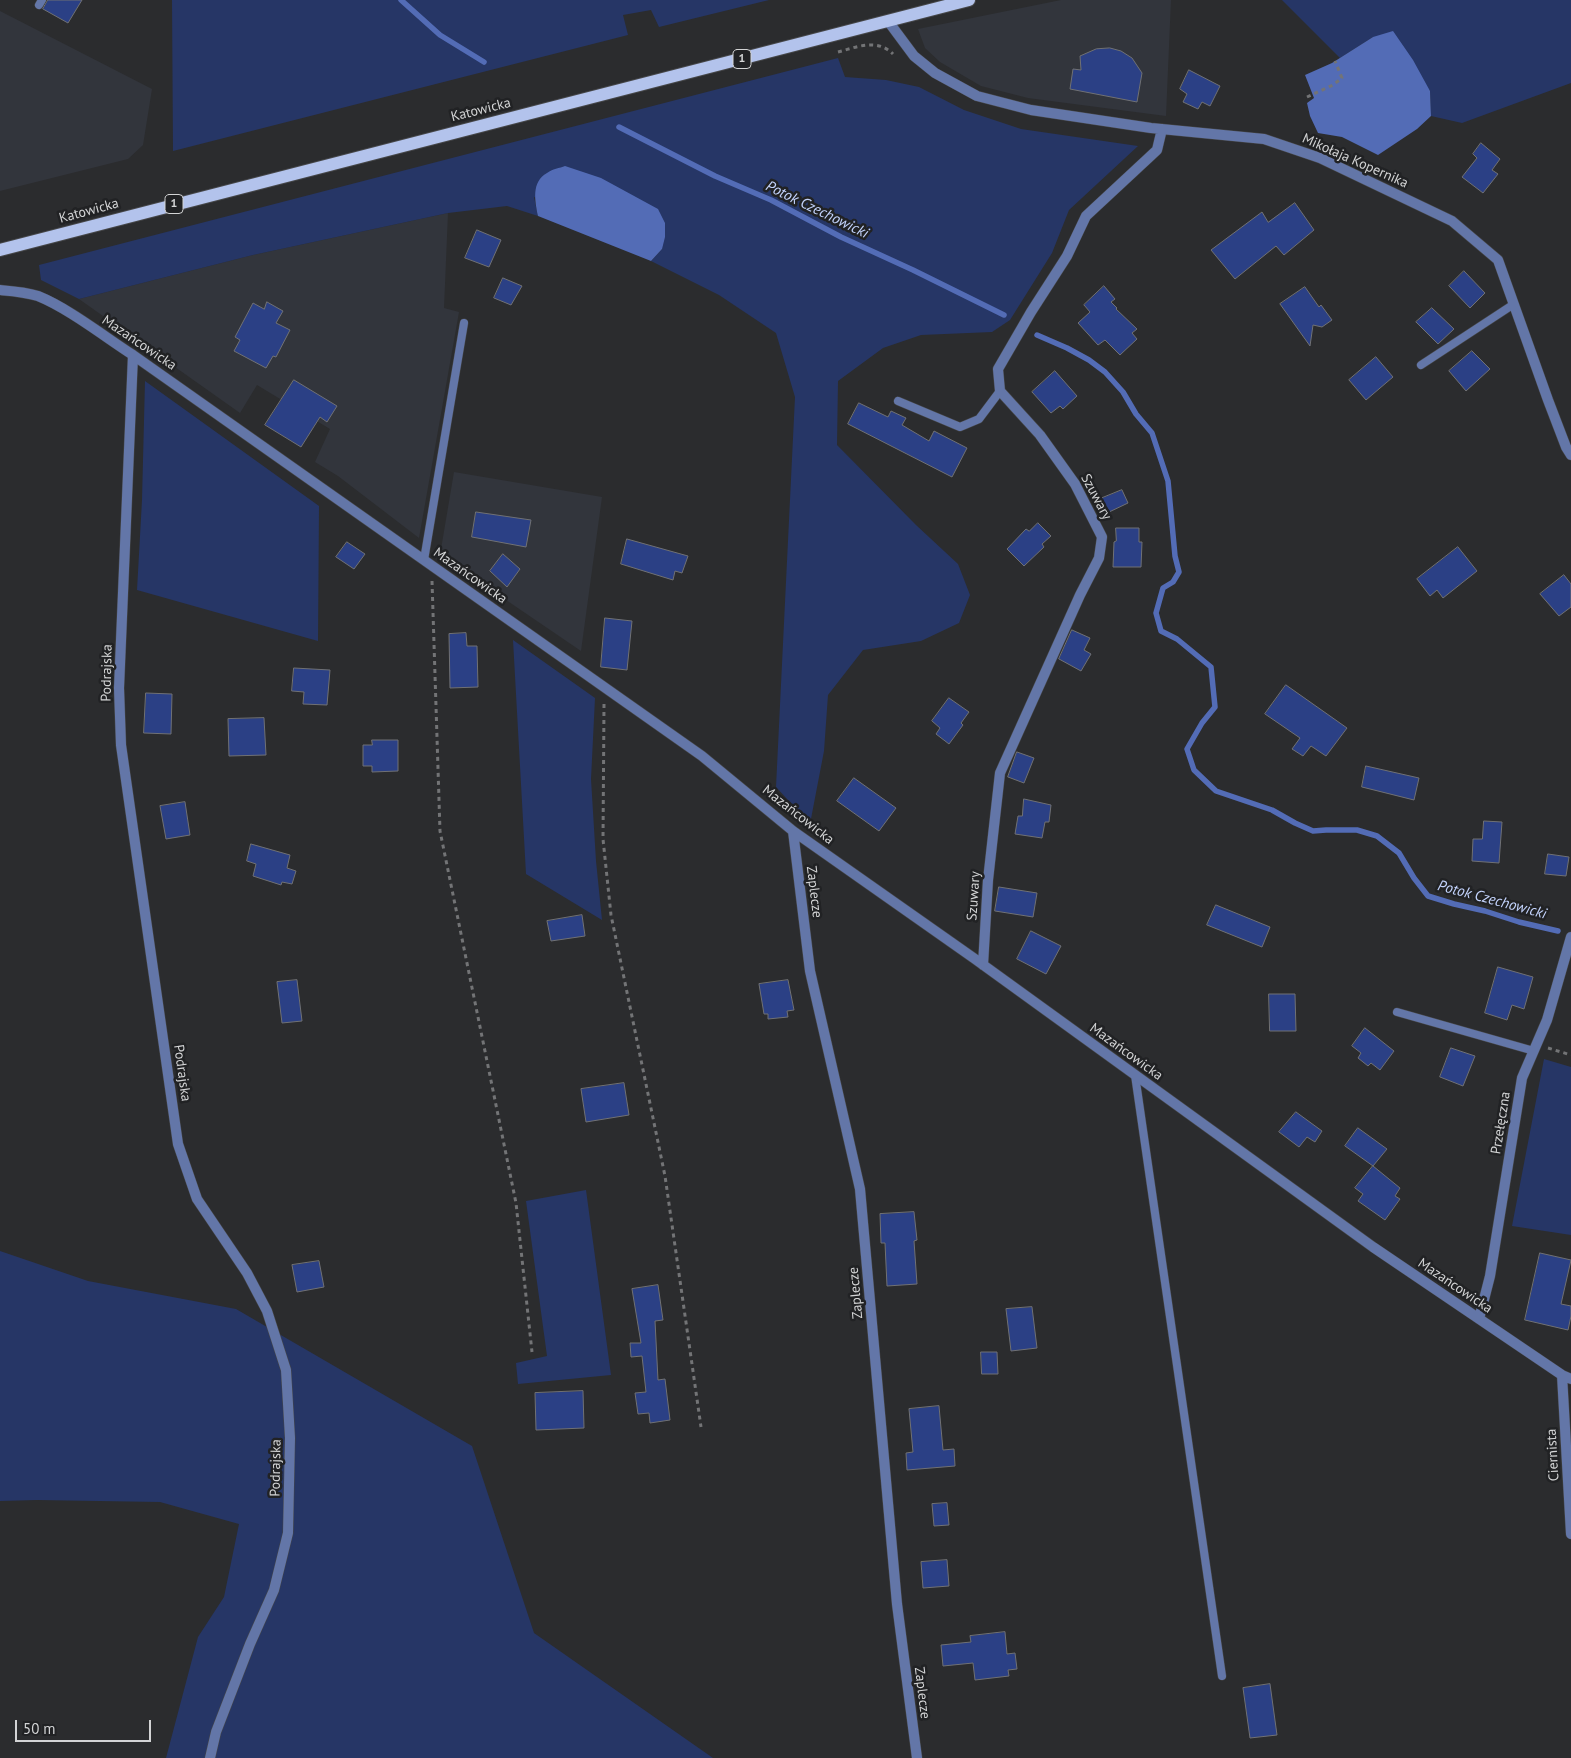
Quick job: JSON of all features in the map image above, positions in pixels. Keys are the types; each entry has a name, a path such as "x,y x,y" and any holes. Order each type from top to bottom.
{"main road":[{"name":"Katowicka","path":"0,250 969,0"}],"street":[{"name":"Mikołaja Kopernika","path":"888,21 914,56 935,73 977,96 1031,110 1162,129 1264,140 1320,158 1452,221 1498,260 1566,447 1571,455"},
{"path":"1000,391 998,369 1031,312 1067,256 1086,216 1157,150 1162,129"},
{"name":"Mazańcowicka","path":"0,290 37,296 61,308 133,354 702,756 792,831 983,965 1373,1247 1567,1377"},
{"name":"Podrajska","path":"133,354 119,688 121,745 178,1144 197,1199 247,1273 267,1311 286,1370 290,1438 288,1533 274,1590 250,1644 216,1732 210,1758"},
{"name":"Szuwary","path":"983,965 988,880 1000,773 1080,595 1099,558 1102,537 1075,484 1040,435 1000,391"},
{"name":"Zaplecze","path":"792,831 810,971 860,1189 897,1604 916,1758"},
{"name":"Przełęczna","path":"1479,1319 1490,1276 1522,1078 1547,1020 1571,937"},
{"name":"Ciernista","path":"1567,1377 1571,1534"}],"lane":[{"path":"1421,365 1514,304"},
{"path":"428,562 464,323"},
{"path":"898,401 960,426 979,419 1000,391"},
{"path":"1397,1012 1535,1048"},
{"path":"1135,1075 1222,1676"}],"path":[{"path":"838,52 868,44 878,44 888,49 896,57 914,56"},
{"path":"1308,96 1333,85 1342,78 1335,61"},
{"path":"428,562 440,831 516,1203 532,1352"},
{"path":"604,687 603,839 611,915 665,1176 701,1428"},
{"path":"1535,1048 1571,1055"}],"shaded area":[{"path":"172,0 769,0 659,27 651,10 623,15 628,35 173,151"},
{"path":"1061,0 1171,0 1166,116 1028,98 981,86 940,62 925,48 918,29"},
{"path":"1282,0 1571,0 1571,83 1462,123 1431,116 1430,91 1373,37 1340,58"},
{"path":"0,11 152,89 143,145 128,159 0,191"},
{"path":"1393,31 1413,60 1430,91 1431,116 1417,129 1378,155 1342,137 1318,133 1310,116 1307,103 1314,98 1305,75 1332,63 1373,37"},
{"path":"838,58 845,77 886,80 919,87 964,110 1021,129 1138,146 1069,210 1052,253 1010,320 992,332 921,335 883,348 838,381 837,445 916,525 958,564 970,595 959,623 921,641 863,650 828,695 824,751 810,824 776,787 795,397 776,333 719,295 651,261 662,249 534,197 538,216 507,206 448,213 253,255 79,299 41,280 39,265"},
{"path":"565,166 601,178 658,209 665,223 665,237 662,249 651,261 538,216 535,192 538,181 549,172"},
{"path":"448,213 444,308 459,312 419,538 338,476 315,462 330,429 257,385 240,413 79,299 253,255"},
{"path":"145,381 319,506 318,641 137,590 142,500"},
{"path":"454,472 602,497 581,651 440,555"},
{"path":"513,640 595,698 591,779 602,920 526,874"},
{"path":"1544,1059 1571,1067 1571,1235 1512,1226"},
{"path":"586,1190 611,1375 518,1384 516,1363 547,1356 526,1201"},
{"path":"0,1251 88,1281 236,1309 472,1446 534,1633 713,1758 166,1758 198,1637 224,1597 239,1524 160,1502 0,1501"}],"building":[{"path":"48,0 82,0 68,23 43,9"},
{"path":"1110,48 1121,51 1132,58 1142,73 1137,102 1070,89 1073,69 1081,70 1080,56 1096,49"},
{"path":"1189,70 1220,86 1210,106 1202,102 1198,109 1183,102 1187,94 1180,89"},
{"path":"1481,143 1500,159 1492,170 1498,174 1483,193 1462,177 1477,158 1473,154"},
{"path":"1295,203 1314,230 1284,255 1276,246 1235,279 1211,250 1262,212 1268,222"},
{"path":"477,230 501,240 489,267 465,258"},
{"path":"1464,271 1485,293 1470,308 1449,286"},
{"path":"503,278 522,286 511,305 494,298"},
{"path":"1104,286 1115,299 1111,302 1116,309 1137,329 1132,333 1137,339 1120,355 1105,340 1098,345 1078,323 1090,312 1084,305"},
{"path":"1305,287 1319,307 1321,305 1332,320 1322,327 1313,325 1310,346 1280,304"},
{"path":"267,302 283,311 276,323 290,330 276,357 273,356 266,368 234,351 240,340 235,337 253,303 264,309"},
{"path":"1432,308 1454,329 1438,344 1416,322"},
{"path":"1472,351 1490,369 1466,391 1449,371"},
{"path":"1376,357 1393,377 1366,400 1349,380"},
{"path":"1055,371 1077,396 1063,409 1060,406 1051,413 1032,392"},
{"path":"294,380 337,406 327,422 320,417 301,447 265,425"},
{"path":"859,403 888,417 891,411 906,418 902,425 929,441 934,431 967,448 952,477 848,424"},
{"path":"1122,490 1128,503 1107,513 1100,499"},
{"path":"476,512 531,520 526,547 472,537"},
{"path":"1038,523 1051,536 1042,544 1044,547 1024,566 1007,549 1026,529 1029,531"},
{"path":"1116,528 1139,528 1139,542 1142,542 1141,567 1113,567"},
{"path":"627,539 688,556 682,573 675,571 673,580 621,564"},
{"path":"347,542 365,554 354,569 336,557"},
{"path":"1458,547 1477,571 1443,598 1437,590 1430,596 1417,579"},
{"path":"503,554 520,569 507,587 490,571"},
{"path":"1564,575 1571,584 1571,607 1559,616 1540,594"},
{"path":"605,618 632,621 627,670 601,667"},
{"path":"1072,630 1090,638 1084,650 1091,654 1081,671 1059,659"},
{"path":"466,633 467,646 477,646 478,687 450,688 449,634"},
{"path":"294,668 330,670 327,705 303,704 304,692 292,691"},
{"path":"1286,685 1347,728 1326,756 1311,746 1303,756 1292,749 1300,738 1265,714"},
{"path":"146,693 172,694 171,734 144,733"},
{"path":"949,698 969,712 961,723 963,725 949,744 936,734 940,728 932,721"},
{"path":"264,718 266,755 229,756 228,719"},
{"path":"372,740 398,740 398,771 372,772 372,766 363,766 363,745 372,745"},
{"path":"1017,752 1034,758 1024,783 1008,777"},
{"path":"1366,766 1419,778 1414,800 1362,787"},
{"path":"854,778 896,808 879,831 837,801"},
{"path":"1024,799 1051,805 1049,822 1045,822 1042,838 1015,834 1018,816 1022,816"},
{"path":"185,802 190,835 166,839 160,806"},
{"path":"1484,821 1502,822 1499,863 1472,861 1473,839 1482,839"},
{"path":"251,844 290,855 287,868 296,871 292,884 282,882 281,885 253,876 256,864 247,861"},
{"path":"1548,854 1569,857 1566,876 1545,874"},
{"path":"999,887 1037,893 1033,917 995,911"},
{"path":"1216,905 1270,927 1262,947 1207,925"},
{"path":"582,915 585,936 551,941 547,921"},
{"path":"1031,931 1061,946 1046,974 1017,959"},
{"path":"1498,967 1533,977 1524,1009 1512,1005 1507,1020 1485,1013"},
{"path":"297,980 302,1021 282,1023 277,982"},
{"path":"788,980 794,1010 787,1011 788,1017 768,1019 768,1014 764,1014 759,984"},
{"path":"1269,994 1295,994 1296,1031 1270,1031"},
{"path":"1365,1028 1394,1051 1380,1070 1371,1063 1368,1066 1358,1058 1361,1053 1352,1046"},
{"path":"1451,1048 1475,1056 1463,1086 1440,1077"},
{"path":"624,1083 629,1115 586,1122 581,1089"},
{"path":"1296,1112 1322,1131 1315,1142 1307,1137 1299,1147 1279,1132"},
{"path":"1358,1128 1387,1149 1373,1166 1345,1146"},
{"path":"1373,1166 1400,1188 1395,1196 1400,1199 1385,1220 1358,1201 1363,1194 1355,1188"},
{"path":"914,1212 917,1240 914,1241 917,1284 887,1286 885,1243 881,1243 880,1214"},
{"path":"1540,1253 1571,1260 1561,1304 1571,1306 1568,1330 1525,1320"},
{"path":"319,1261 324,1287 297,1292 292,1265"},
{"path":"658,1285 663,1320 655,1321 658,1380 665,1379 670,1420 650,1423 649,1413 638,1414 635,1393 646,1392 642,1356 631,1357 630,1343 641,1343 632,1289"},
{"path":"1032,1307 1037,1348 1011,1351 1006,1309"},
{"path":"981,1352 997,1352 998,1374 982,1374"},
{"path":"583,1391 584,1428 536,1430 535,1393"},
{"path":"939,1406 943,1450 954,1449 955,1466 907,1470 906,1453 913,1452 909,1409"},
{"path":"947,1503 949,1525 934,1526 932,1504"},
{"path":"947,1560 949,1586 923,1588 921,1562"},
{"path":"1005,1632 1007,1654 1015,1653 1017,1669 1008,1670 1009,1676 975,1680 973,1663 943,1666 941,1645 971,1642 970,1636"},
{"path":"1270,1684 1277,1735 1250,1738 1243,1688"}],"waterway":[{"name":"Potok Czechowicki","path":"401,0 440,35 484,62"},
{"name":"Potok Czechowicki","path":"619,127 715,176 771,200 841,237 1004,315"},
{"name":"Potok Czechowicki","path":"1037,335 1067,348 1089,360 1105,372 1123,392 1136,414 1152,433 1168,481 1175,556 1179,572 1173,582 1163,588 1156,613 1161,631 1177,639 1211,667 1215,707 1202,723 1187,749 1194,770 1216,791 1272,810 1313,831 1357,830 1377,836 1399,853 1414,878 1428,896 1558,931"}]}
